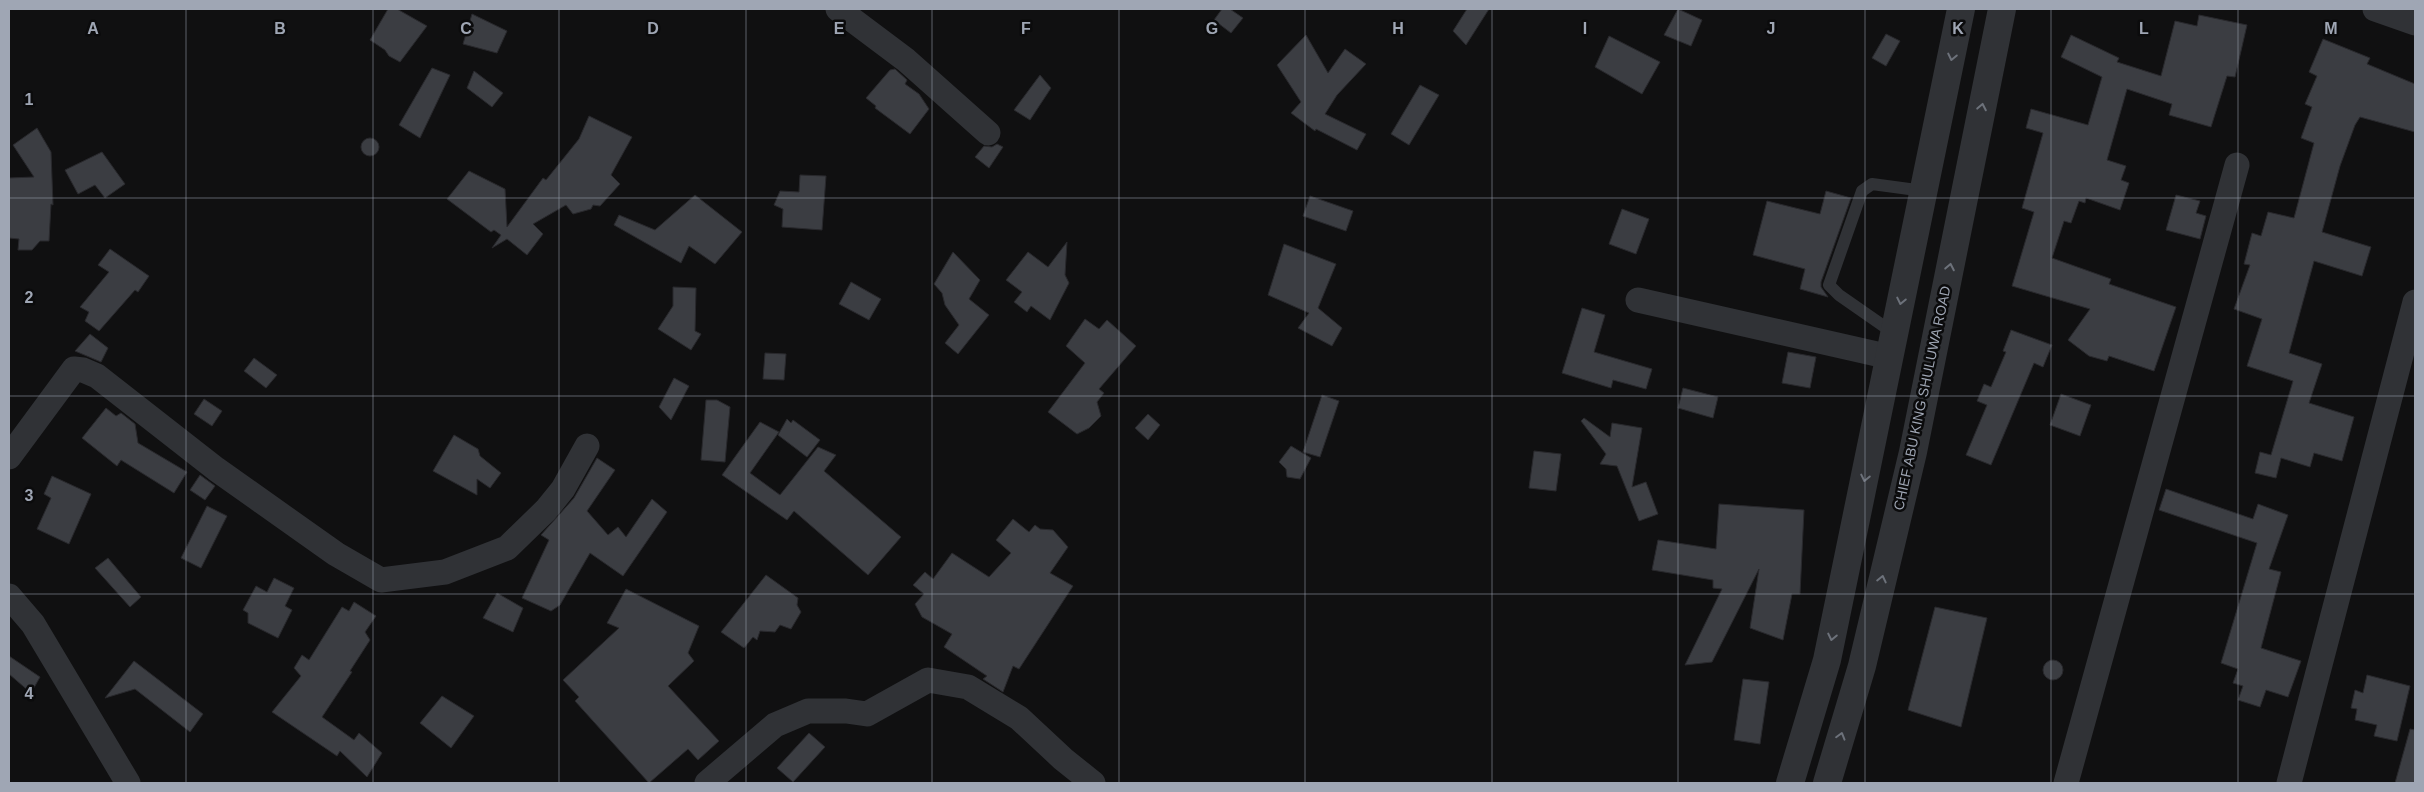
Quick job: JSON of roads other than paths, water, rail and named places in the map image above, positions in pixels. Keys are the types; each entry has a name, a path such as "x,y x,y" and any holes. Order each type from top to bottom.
{"street":[{"path":"838,9 906,60 988,133"},
{"path":"1790,783 1827,660 1961,9"},
{"name":"CHIEF ABU KING SHULUWA ROAD","path":"1827,783 1862,666 1913,452 2002,9"},
{"path":"2375,9 2415,23"},
{"path":"2066,783 2237,165"},
{"path":"1638,300 1892,345"},
{"path":"2289,783 2415,302"},
{"path":"9,457 74,369 83,370 97,376 216,469 336,554 381,580 445,572 507,548 546,510 563,489 587,446"},
{"path":"1873,440 1913,452"},
{"path":"9,596 33,624 128,783"},
{"path":"706,783 775,725 808,711 846,711 867,714 928,680 968,687 1019,718 1063,759 1093,783"}],"lane":[{"path":"1892,345 1829,284 1862,191 1866,187 1872,184 1924,191"}]}
